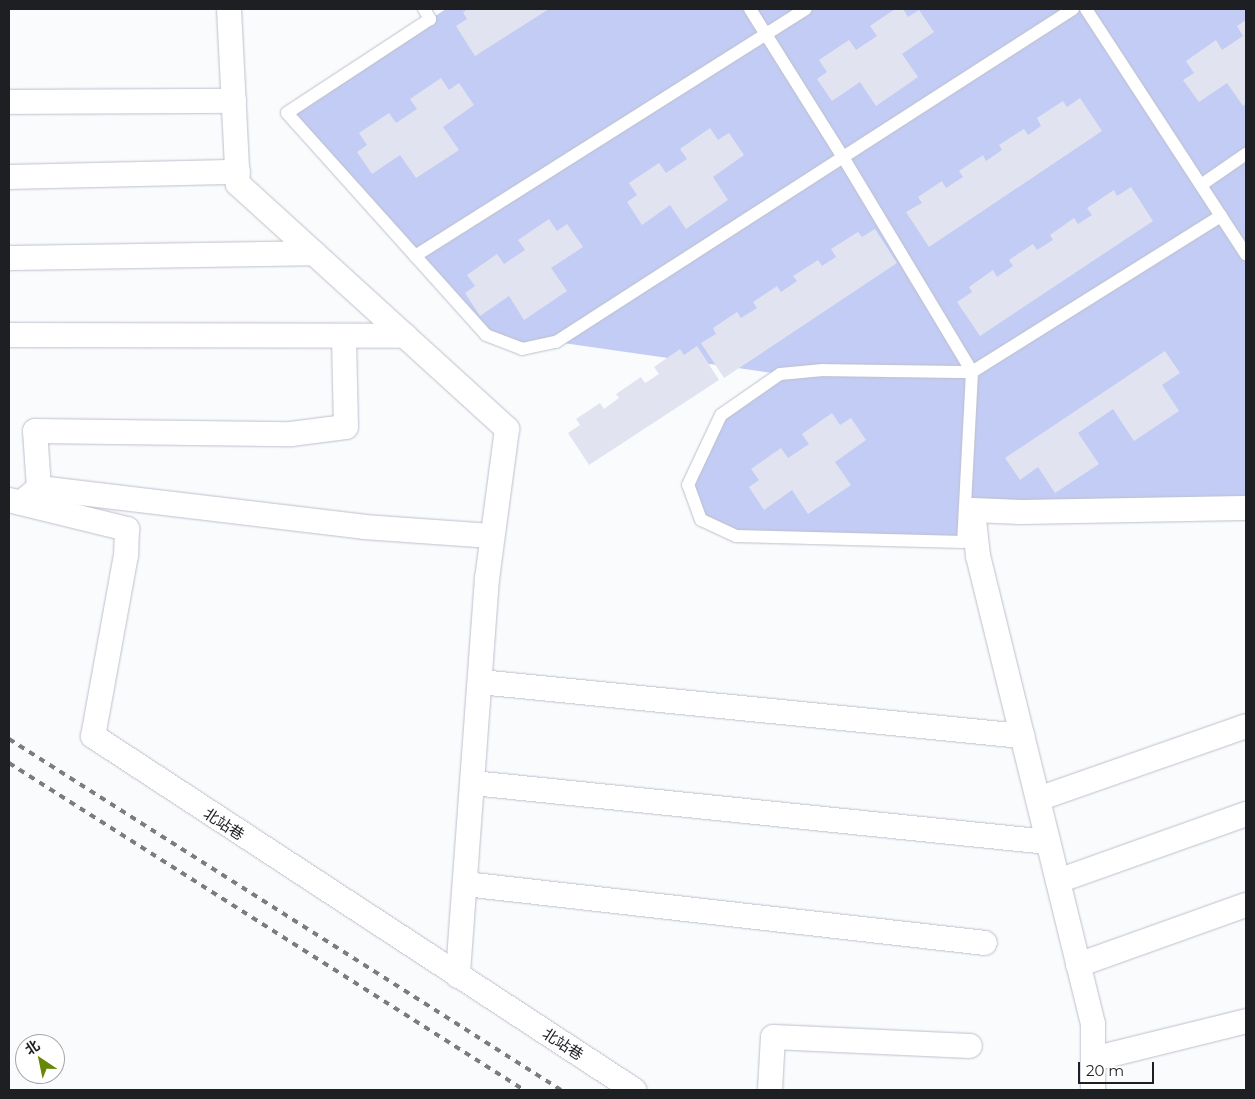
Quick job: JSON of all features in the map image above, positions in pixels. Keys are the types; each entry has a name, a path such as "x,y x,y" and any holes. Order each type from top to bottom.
{"street":[{"path":"229,9 238,184 507,429 487,578 458,976"},
{"path":"9,102 234,101"},
{"path":"9,177 238,172"},
{"path":"9,258 314,253"},
{"path":"9,335 405,336"},
{"path":"39,488 35,431 291,434 346,427 344,336"},
{"path":"15,502 39,488 364,527 492,536"},
{"name":"北站巷","path":"15,502 127,529 126,555 92,736 634,1090"},
{"path":"1093,1090 1093,1024 978,556 973,510 1020,512 1246,508"},
{"path":"480,682 1022,736"},
{"path":"1038,799 1246,726"},
{"path":"473,783 1048,842"},
{"path":"1058,881 1246,814"},
{"path":"465,884 985,943"},
{"path":"1078,965 1246,905"},
{"path":"1093,1059 1246,1020"},
{"path":"770,1090 773,1037 970,1046"}],"lane":[{"path":"424,9 430,19 287,114 486,335 522,349 556,342 1074,9"},
{"path":"750,9 843,157 972,372 962,542 736,536 701,520 688,485 722,416 780,374 823,370 972,372 1221,216"},
{"path":"415,256 805,9"},
{"path":"1086,9 1246,254"},
{"path":"1201,185 1246,154"}],"shaded area":[{"path":"446,9 1246,9 1246,499 965,501 963,542 736,536 701,520 688,485 721,415 780,374 556,342 522,349 486,335 287,113"}],"building":[{"path":"468,9 549,9 475,56 456,26 467,19 463,12"},
{"path":"895,9 903,9 908,17 919,10 934,32 902,54 918,77 876,106 860,82 832,101 817,79 827,72 819,60 849,40 856,50 877,36 870,26"},
{"path":"1246,20 1246,103 1243,106 1227,83 1199,102 1183,80 1194,73 1186,61 1216,40 1222,50 1243,36 1237,26"},
{"path":"441,78 449,90 459,83 474,105 443,127 459,150 416,178 400,155 372,174 357,152 367,145 359,133 389,113 396,123 417,109 410,99"},
{"path":"1080,98 1102,131 929,247 906,212 922,203 918,197 942,181 946,188 963,177 959,171 983,155 986,161 1002,150 999,145 1024,129 1028,135 1041,126 1037,118 1063,101 1067,107"},
{"path":"710,128 718,140 729,133 744,155 713,177 728,200 686,229 670,205 642,225 627,202 637,195 629,183 659,163 666,173 687,159 680,149"},
{"path":"1131,187 1153,221 980,336 957,302 972,292 969,287 993,270 997,277 1013,266 1009,260 1033,244 1037,250 1053,240 1050,235 1074,218 1078,224 1092,215 1087,208 1114,190 1117,196"},
{"path":"549,219 557,231 567,224 583,247 551,268 567,291 524,320 509,296 480,316 465,293 475,286 467,275 497,254 504,264 525,250 518,240"},
{"path":"875,229 897,263 724,378 701,343 716,334 713,328 737,312 741,318 757,308 753,302 777,286 781,292 797,281 793,276 818,260 822,266 836,257 831,249 858,232 862,237"},
{"path":"697,346 719,380 589,465 568,433 580,425 576,419 600,403 604,409 619,398 616,394 641,377 645,383 659,374 654,367 680,349 684,355"},
{"path":"1165,351 1180,373 1162,385 1179,411 1134,441 1113,409 1078,433 1099,464 1055,493 1038,467 1020,480 1005,458"},
{"path":"832,413 840,425 851,418 866,440 835,462 851,485 808,514 792,490 764,510 749,487 759,480 751,469 781,448 788,458 809,444 802,434"}],"railway":[{"path":"9,739 561,1090"},
{"path":"9,763 524,1090"}]}
